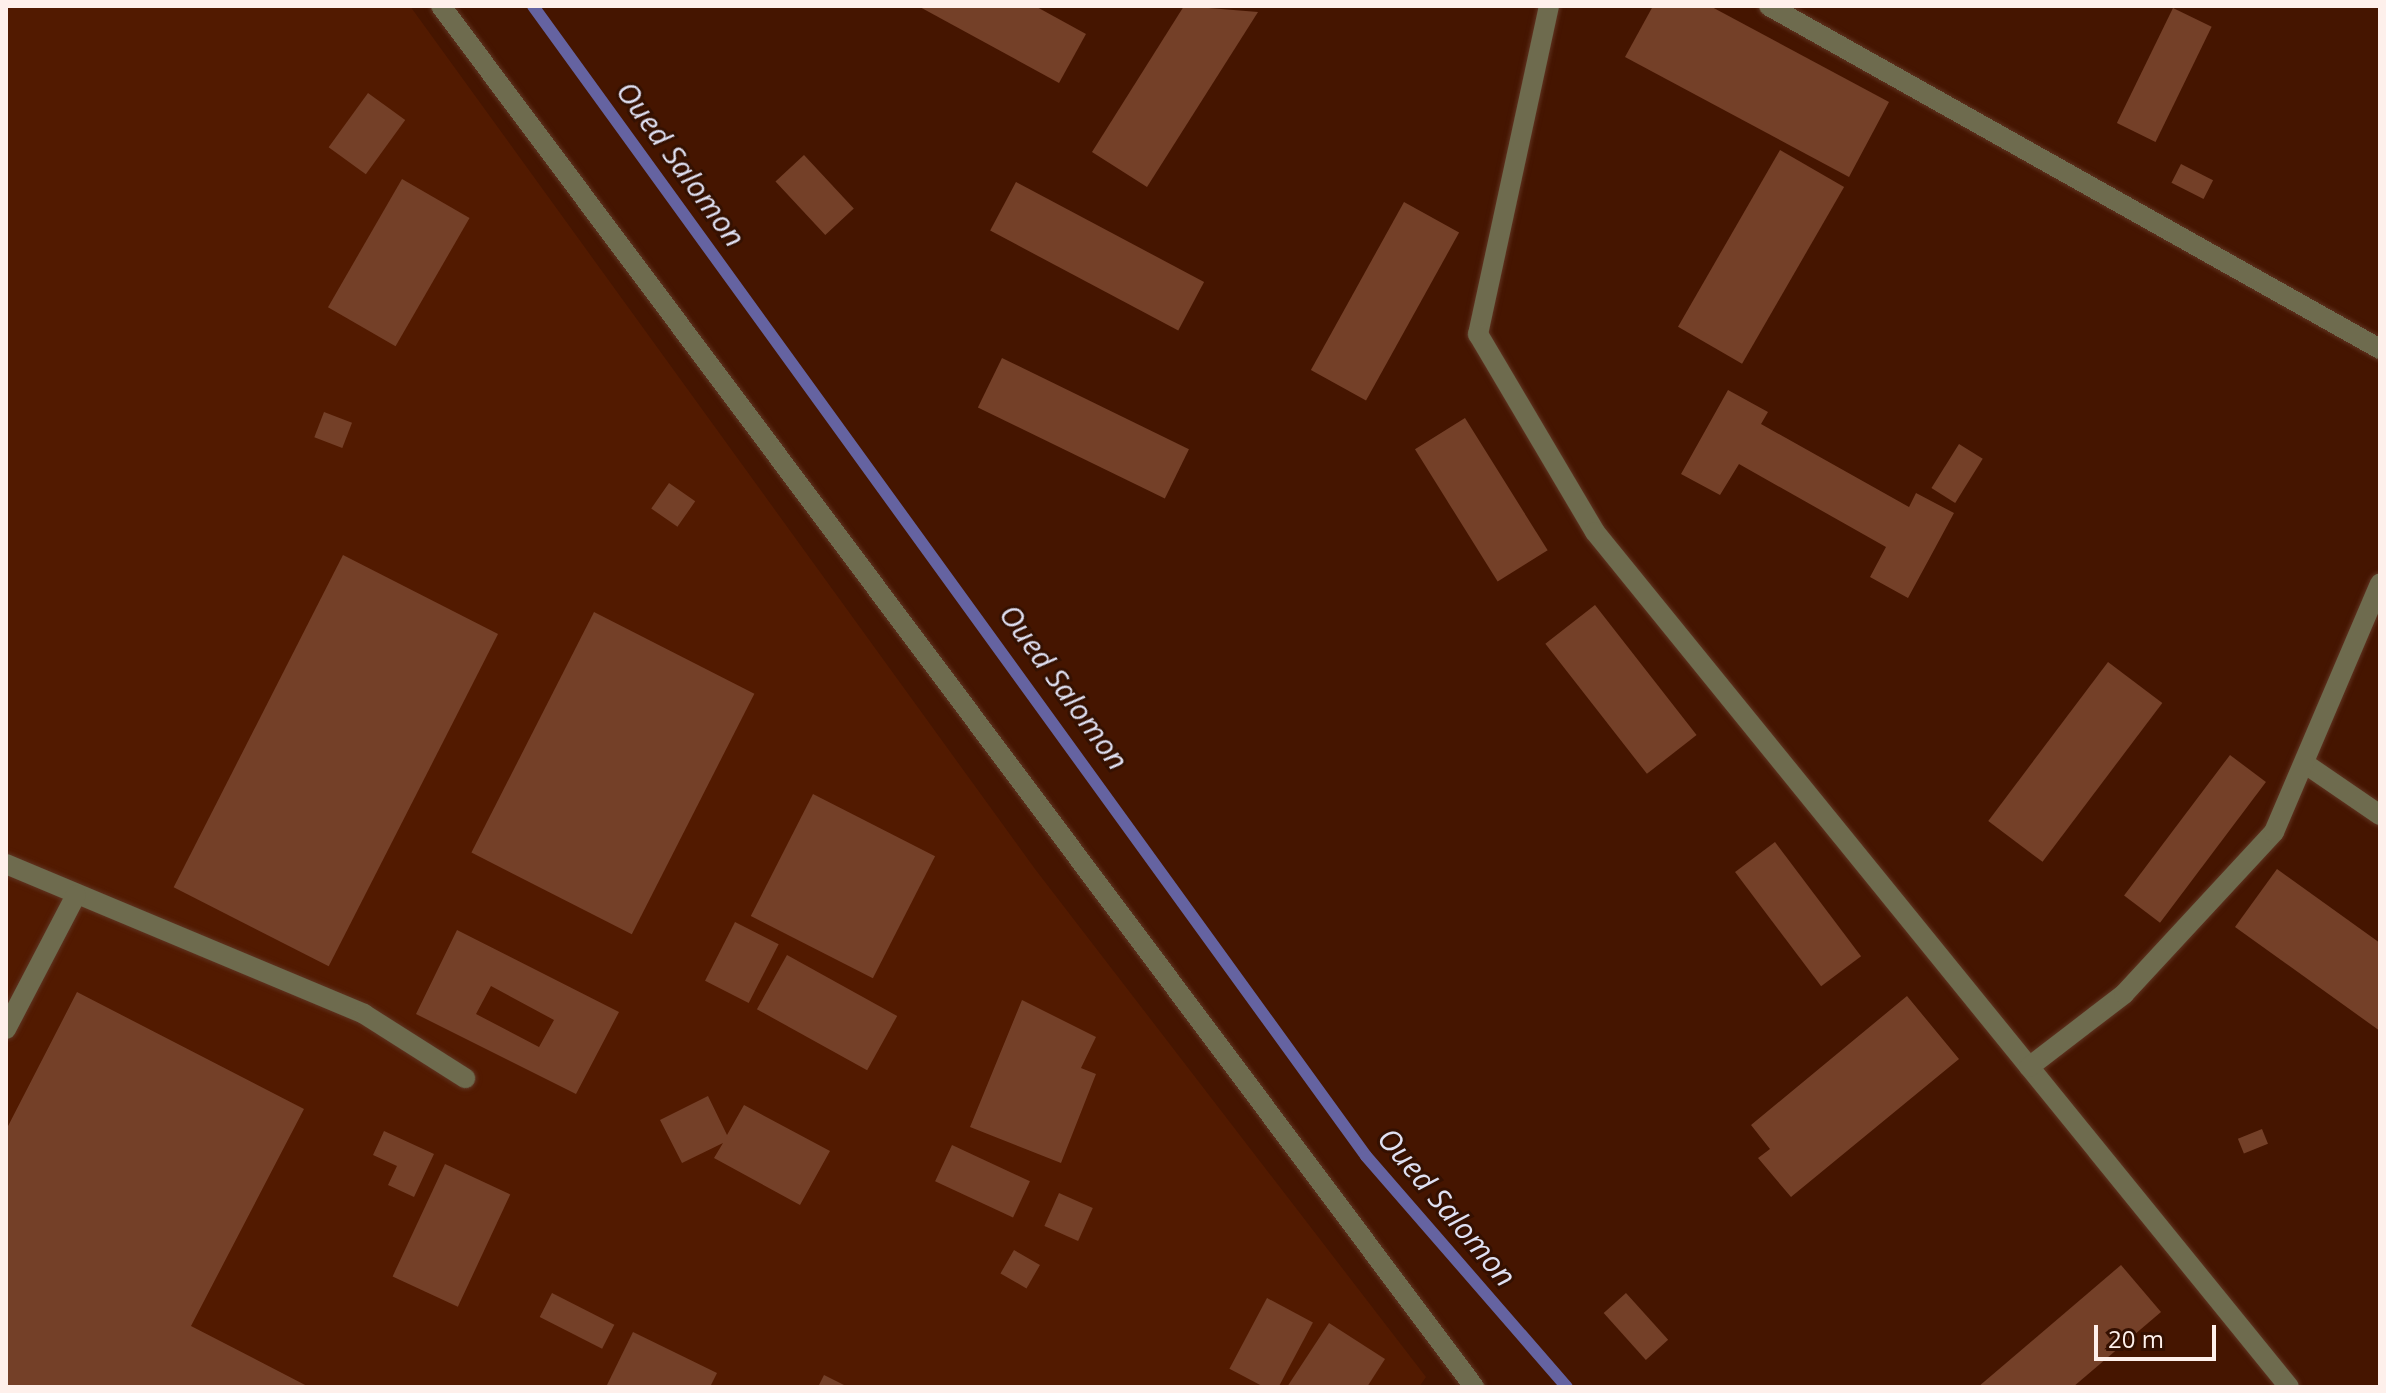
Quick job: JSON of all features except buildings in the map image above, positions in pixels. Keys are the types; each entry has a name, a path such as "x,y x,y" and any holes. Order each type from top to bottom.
{"street":[{"path":"441,6 1474,1387"},
{"path":"1549,6 1478,334 1595,532 2289,1387"},
{"path":"1769,6 2380,349"},
{"path":"2029,1067 2124,994 2274,832 2380,584"},
{"path":"2304,763 2380,815"},
{"path":"6,864 364,1014 465,1078"},
{"path":"6,1029 76,895"}],"shaded area":[{"path":"6,6 410,6 1035,869 1426,1377 1419,1387 6,1387"}],"waterway":[{"name":"Oued Salomon","path":"533,6 1366,1156 1567,1387"}]}
